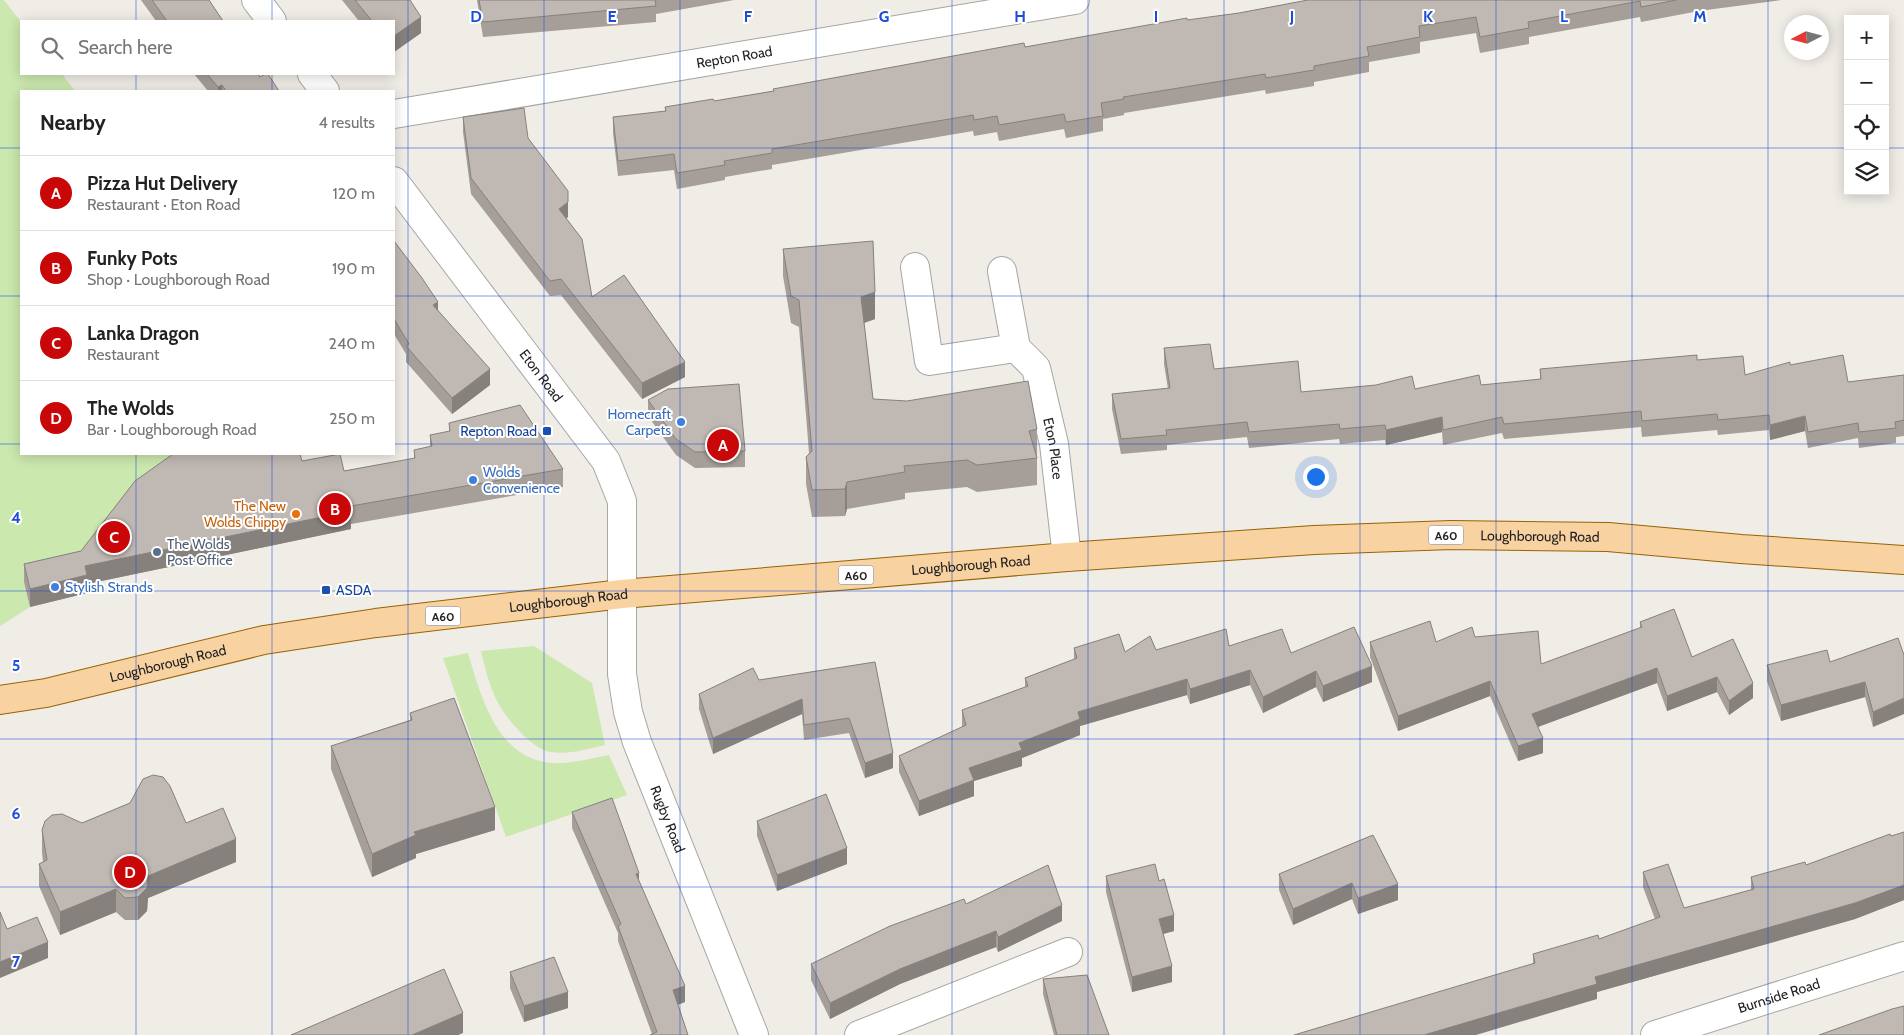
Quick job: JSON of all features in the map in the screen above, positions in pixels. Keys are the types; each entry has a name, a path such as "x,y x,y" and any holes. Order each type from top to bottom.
{"main road":[{"name":"Loughborough Road","path":"0,700 46,693 264,640 376,623 622,594 1067,558 1314,540 1451,535 1608,538 1904,560"},
{"name":"Loughborough Road","path":"0,721 46,693"}],"street":[{"path":"256,0 271,20"},
{"name":"Repton Road","path":"395,114 1075,0"},
{"path":"313,75 324,90"},
{"name":"Eton Road","path":"395,182 606,461 622,501 622,594"},
{"path":"915,267 929,361 1016,348 1002,271"},
{"name":"Eton Place","path":"1016,348 1036,368 1054,444 1067,558"},
{"name":"Rugby Road","path":"622,594 622,674 628,712 637,742 754,1035"},
{"path":"859,1035 1068,952"},
{"name":"Burnside Road","path":"1655,1035 1904,956"}],"green space":[{"path":"0,0 4,0 20,21 20,75 63,75 74,90 20,90 20,455 184,455 81,568 24,582 30,607 0,626"},
{"path":"534,646 592,683 605,745 571,752 558,753 544,750 524,736 500,707 491,687 481,651"},
{"path":"468,653 491,718 511,745 524,755 548,763 574,762 609,755 627,795 506,837 443,658"}],"building":[{"path":"152,0 209,0 222,20 166,20"},
{"path":"355,0 410,0 421,17 395,35 395,20 371,20"},
{"path":"479,0 655,0 656,6 483,22"},
{"path":"1308,0 1676,0 1641,7 1640,1 1528,22 1529,28 1480,37 1476,17 1419,26 1420,37 1367,47 1369,56 1314,66 1314,70 1266,78 1265,74 1123,97 1124,99 1101,103 1103,116 1066,122 1064,114 999,125 997,116 974,120 973,115 772,149 772,153 724,161 725,165 677,173 674,154 618,161 613,117 666,111 665,107 774,91 773,89 1024,43 1025,47 1187,18 1187,20 1239,13"},
{"path":"208,75 259,75 260,77 269,75 278,90 225,90 222,85 218,87"},
{"path":"524,108 528,138 568,191 568,202 559,209 582,239 592,297 624,275 685,362 642,383 561,279 550,281 471,178 463,117"},
{"path":"873,241 875,292 861,297 873,399 907,401 1028,381 1037,429 1029,431 1037,458 977,465 967,460 904,466 905,472 847,482 845,489 812,490 806,457 812,451 799,300 791,296 783,249"},
{"path":"395,242 438,302 433,305 490,369 452,398 406,346 409,344 395,321"},
{"path":"1210,344 1214,369 1298,361 1301,392 1376,385 1412,376 1415,389 1479,375 1481,385 1541,379 1540,369 1697,355 1697,360 1743,356 1745,375 1790,362 1790,365 1843,355 1848,382 1904,375 1904,420 1895,422 1896,428 1859,432 1858,423 1808,432 1805,416 1770,425 1769,415 1718,420 1717,414 1642,421 1641,411 1504,424 1502,417 1443,430 1442,417 1386,430 1385,425 1340,429 1339,424 1249,432 1247,422 1166,430 1167,435 1121,439 1112,394 1170,388 1164,348"},
{"path":"739,384 745,451 695,452 676,439 648,400 668,389"},
{"path":"520,405 563,469 351,506 351,511 85,566 87,575 30,589 24,564 81,551 135,481 172,455 300,455 302,461 340,455 344,471 415,458 414,450 432,446 430,435 450,431 449,423"},
{"path":"1674,609 1692,657 1733,639 1753,683 1729,701 1717,677 1667,696 1657,668 1532,714 1543,738 1518,746 1490,681 1398,716 1370,642 1430,621 1436,642 1472,627 1475,637 1538,631 1541,664 1642,627 1640,622"},
{"path":"1354,627 1372,666 1323,686 1316,671 1263,697 1250,670 1190,689 1187,679 1078,712 1080,719 1019,743 1022,750 969,768 974,780 919,801 899,756 966,725 962,710 1028,686 1025,678 1077,658 1074,648 1119,634 1125,652 1150,636 1156,650 1226,629 1229,646 1282,629 1291,653"},
{"path":"1898,638 1904,655 1904,698 1873,712 1865,682 1781,705 1767,665 1827,650 1830,662"},
{"path":"875,662 893,753 865,763 849,718 804,725 802,699 713,738 699,694 753,668 759,680"},
{"path":"454,698 495,807 414,832 416,835 372,854 331,746 412,720 410,713"},
{"path":"153,775 163,777 170,786 186,823 223,808 236,839 148,876 147,888 138,897 125,898 116,889 60,912 39,864 47,860 42,830 45,821 52,815 62,814 82,823 130,803 143,779"},
{"path":"826,794 847,848 777,875 757,821"},
{"path":"612,798 639,873 636,874 685,986 673,990 688,1035 650,1035 657,1032 618,926 621,924 572,812"},
{"path":"1904,832 1904,885 1855,903 1595,977 1597,984 1424,1035 1294,1035 1535,963 1533,954 1598,935 1599,939 1660,917 1643,872 1668,864 1684,908 1754,889 1751,877 1805,862 1806,865 1890,834 1891,836"},
{"path":"1373,835 1398,884 1358,898 1352,883 1293,909 1279,874"},
{"path":"1155,864 1159,881 1164,879 1174,915 1159,919 1172,966 1132,977 1106,876"},
{"path":"1048,865 1062,905 998,937 996,931 900,969 830,1003 811,964 890,926 964,899 966,904"},
{"path":"0,912 7,929 37,917 48,942 0,962"},
{"path":"554,957 568,992 524,1006 510,972"},
{"path":"444,969 463,1013 412,1035 291,1035"},
{"path":"1087,975 1109,1035 1057,1035 1043,979"},
{"path":"1904,1006 1904,1035 1819,1035 1892,1009"}],"place":[{"name":"Homecraft Carpets","path":"681,422"},
{"name":"Repton Road","path":"547,431"},
{"name":"Pizza Hut Delivery","path":"723,445"},
{"name":"Wolds Convenience","path":"473,480"},
{"name":"Funky Pots","path":"335,509"},
{"name":"The New Wolds Chippy","path":"296,514"},
{"name":"Lanka Dragon","path":"114,537"},
{"name":"The Wolds Post Office","path":"157,552"},
{"name":"Stylish Strands","path":"55,587"},
{"name":"ASDA","path":"326,590"},
{"name":"The Wolds","path":"130,872"}]}
